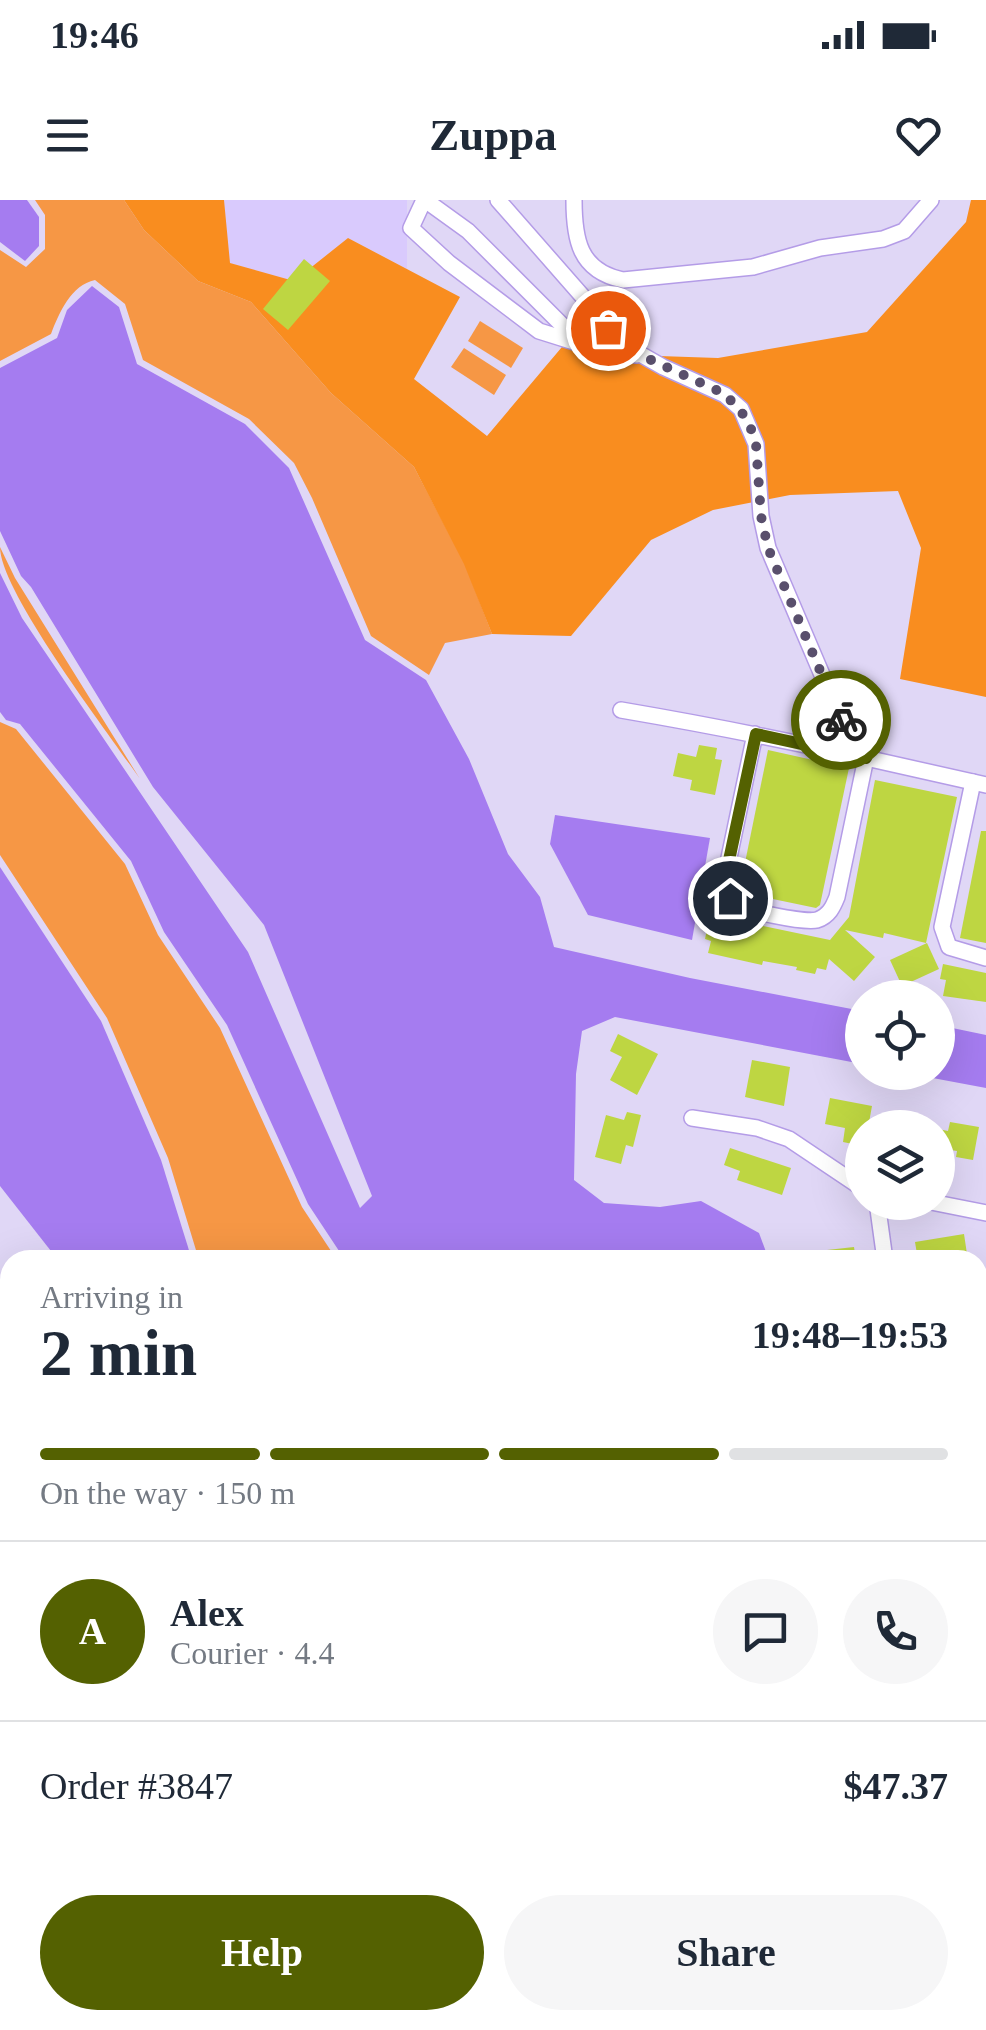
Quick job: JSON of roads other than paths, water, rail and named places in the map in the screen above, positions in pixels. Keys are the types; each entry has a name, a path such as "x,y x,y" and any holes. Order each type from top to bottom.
{"street":[{"path":"582,345 468,231 424,200 411,228 539,331 582,345 606,352 640,355"},
{"path":"498,200 608,328 640,355 725,394 748,420 756,444 761,516 768,548 840,717 866,758 837,896 823,918 806,921 761,912 740,907 730,898 725,879 756,734"},
{"path":"574,200 574,230 588,262 603,275 623,280 754,267 820,248 883,239 904,230 931,200"},
{"path":"621,710 756,734 979,784 942,927 949,948 986,958"},
{"path":"692,1118 757,1128 789,1139 845,1177"},
{"path":"955,1207 986,1213"},
{"path":"880,1220 884,1250"}]}
